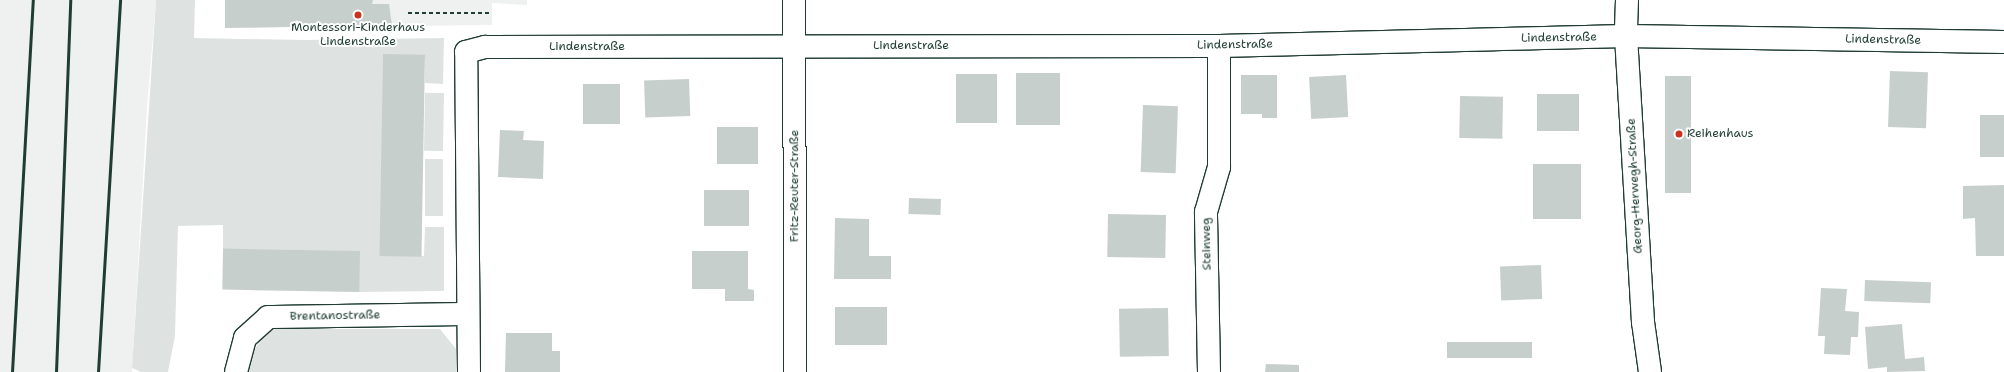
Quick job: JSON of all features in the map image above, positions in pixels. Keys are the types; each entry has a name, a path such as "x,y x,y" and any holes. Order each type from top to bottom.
{"street":[{"name":"Fritz-Reuter-Straße","path":"794,0 796,372"},
{"name":"Georg-Herwegh-Straße","path":"1627,0 1626,36 1643,322 1650,372"},
{"name":"Lindenstraße","path":"468,314 466,52 485,48 1219,46 1626,36 2004,42"},
{"name":"Steinweg","path":"1209,372 1206,212 1219,167 1219,46"},
{"name":"Brentanostraße","path":"236,372 245,338 268,317 468,314"},
{"path":"468,314 469,372"}],"path":[{"path":"408,13 492,13"}],"shaded area":[{"path":"0,0 156,0 147,108 132,372 0,372"},
{"path":"156,0 195,0 194,38 304,40 444,38 443,84 425,83 425,55 383,55 382,256 424,256 425,227 444,227 444,291 359,292 359,251 223,252 223,225 178,226 175,336 168,372 141,372 132,368"},
{"name":"Montessori-Kinderhaus Lindenstraße","path":"225,0 527,0 527,5 492,3 492,25 225,28"},
{"path":"425,93 444,93 443,151 424,151"},
{"path":"425,159 443,159 443,216 425,216"},
{"path":"273,329 440,329 456,349 456,372 248,372 248,359 260,341"}],"building":[{"path":"225,0 373,0 372,4 389,4 392,25 225,28"},
{"path":"383,54 425,55 421,257 379,256"},
{"path":"1890,71 1928,72 1926,128 1888,127"},
{"path":"1016,73 1060,73 1060,125 1016,125"},
{"path":"956,74 997,74 997,123 956,123"},
{"path":"1241,75 1277,75 1277,118 1262,118 1262,114 1241,114"},
{"path":"1346,75 1348,117 1311,119 1309,77"},
{"name":"Reihenhaus","path":"1665,76 1691,76 1691,193 1665,193"},
{"path":"689,79 690,116 645,118 644,81"},
{"path":"583,84 620,84 620,124 583,124"},
{"path":"1537,94 1579,94 1579,131 1537,131"},
{"path":"1460,96 1503,97 1502,139 1459,138"},
{"path":"1143,105 1178,106 1176,173 1141,172"},
{"path":"1980,115 2004,115 2004,157 1980,157"},
{"path":"717,127 758,127 758,164 717,164"},
{"path":"500,130 524,131 523,140 544,141 543,179 498,177"},
{"path":"1533,164 1581,164 1581,219 1533,219"},
{"path":"2004,185 2004,256 1976,256 1975,218 1963,219 1963,186"},
{"path":"704,190 749,190 749,226 704,226"},
{"path":"909,198 941,199 940,215 908,214"},
{"path":"1108,214 1166,215 1165,258 1107,257"},
{"path":"835,218 869,219 869,256 891,256 891,279 834,279"},
{"path":"223,249 360,251 359,292 222,290"},
{"path":"692,251 748,251 748,289 754,290 754,301 725,301 725,289 692,289"},
{"path":"1541,265 1542,299 1501,300 1500,266"},
{"path":"1865,280 1931,282 1930,303 1864,301"},
{"path":"1821,288 1847,289 1845,311 1859,312 1858,337 1851,337 1850,355 1824,354 1825,336 1818,336"},
{"path":"835,307 887,307 887,345 835,345"},
{"path":"1168,308 1169,356 1120,357 1119,309"},
{"path":"1902,324 1905,359 1924,357 1925,371 1887,372 1887,367 1868,369 1865,327"},
{"path":"506,333 552,333 552,351 560,351 560,372 505,372"},
{"path":"1447,342 1532,342 1532,358 1447,358"},
{"path":"1266,364 1299,365 1299,372 1265,372"}],"railway":[{"path":"12,372 33,0"},
{"path":"56,372 70,0"},
{"path":"98,372 120,0"}],"place":[{"name":"Montessori-Kinderhaus Lindenstraße","path":"358,15"},
{"name":"Reihenhaus","path":"1679,134"}]}
